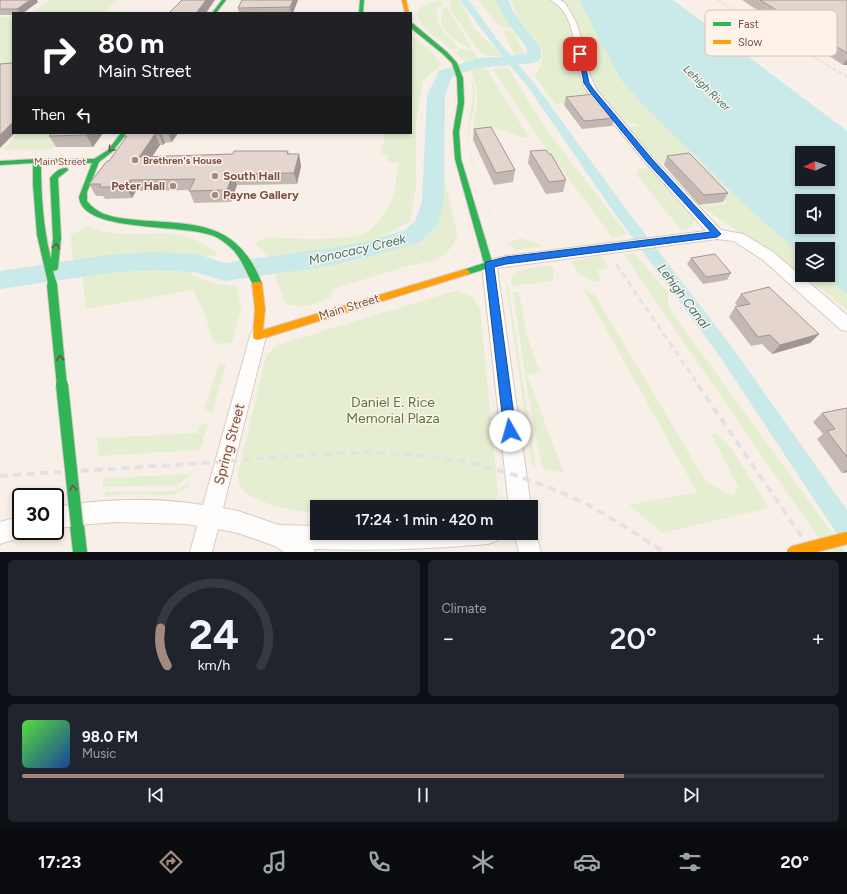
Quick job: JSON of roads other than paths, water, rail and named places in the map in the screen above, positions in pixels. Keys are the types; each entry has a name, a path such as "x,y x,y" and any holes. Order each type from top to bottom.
{"main road":[{"path":"215,12 224,0"},
{"path":"361,12 362,0"},
{"path":"404,0 407,12"},
{"path":"412,25 445,53 454,63 460,78 461,103 456,132 458,159 489,265"},
{"path":"96,161 110,151 123,134"},
{"name":"Main Street","path":"0,164 96,161 96,168 86,184 82,198 84,204 90,211 99,216 119,221 183,225 203,228 213,231 228,240 247,261 258,285 261,316 258,336 489,265"},
{"path":"37,164 41,235 52,285 80,552"},
{"name":"Main Street","path":"37,164 81,172 86,184"},
{"path":"52,285 58,238 54,176 64,170"},
{"path":"793,552 847,538"}],"street":[{"path":"555,0 562,5 572,22 580,44 585,78 592,91 649,160 717,234"},
{"name":"Main Street","path":"489,265 506,260 717,234 728,234 738,237 768,256 847,325"},
{"path":"489,265 519,500"},
{"name":"Spring Street","path":"202,552 258,336"},
{"path":"64,516 115,511 187,513 238,522 279,536 304,552"},
{"path":"0,533 12,530"},
{"path":"279,536 310,537"},
{"path":"527,540 530,552"}],"water":[{"name":"Lehigh River","path":"579,0 673,0 705,24 705,56 747,56 847,131 847,294 833,282 835,282 835,242 795,242 795,249 752,212 640,102 621,80"}],"waterway":[{"name":"Lehigh Canal","path":"464,0 501,50 531,85 618,208 726,352 847,529"},
{"name":"Monocacy Creek","path":"0,280 108,264 153,261 196,263 225,272 323,258 365,250 413,236 426,224 433,201 436,95 445,74 475,64 533,58 534,49 507,12 502,0"}],"railway":[{"path":"718,0 735,10"},
{"path":"812,56 829,66"},
{"path":"827,65 847,77"},
{"path":"616,264 699,386"},
{"path":"698,385 812,552"},
{"path":"0,476 346,453 378,453 442,458 474,464 503,472 560,492 598,510 664,552"}],"place":[{"name":"Brethren's House","path":"135,160"},
{"name":"South Hall","path":"215,176"},
{"name":"Peter Hall","path":"173,186"},
{"name":"Payne Gallery","path":"215,195"}],"park label":[{"name":"Daniel E. Rice Memorial Plaza","path":"393,410"}]}
